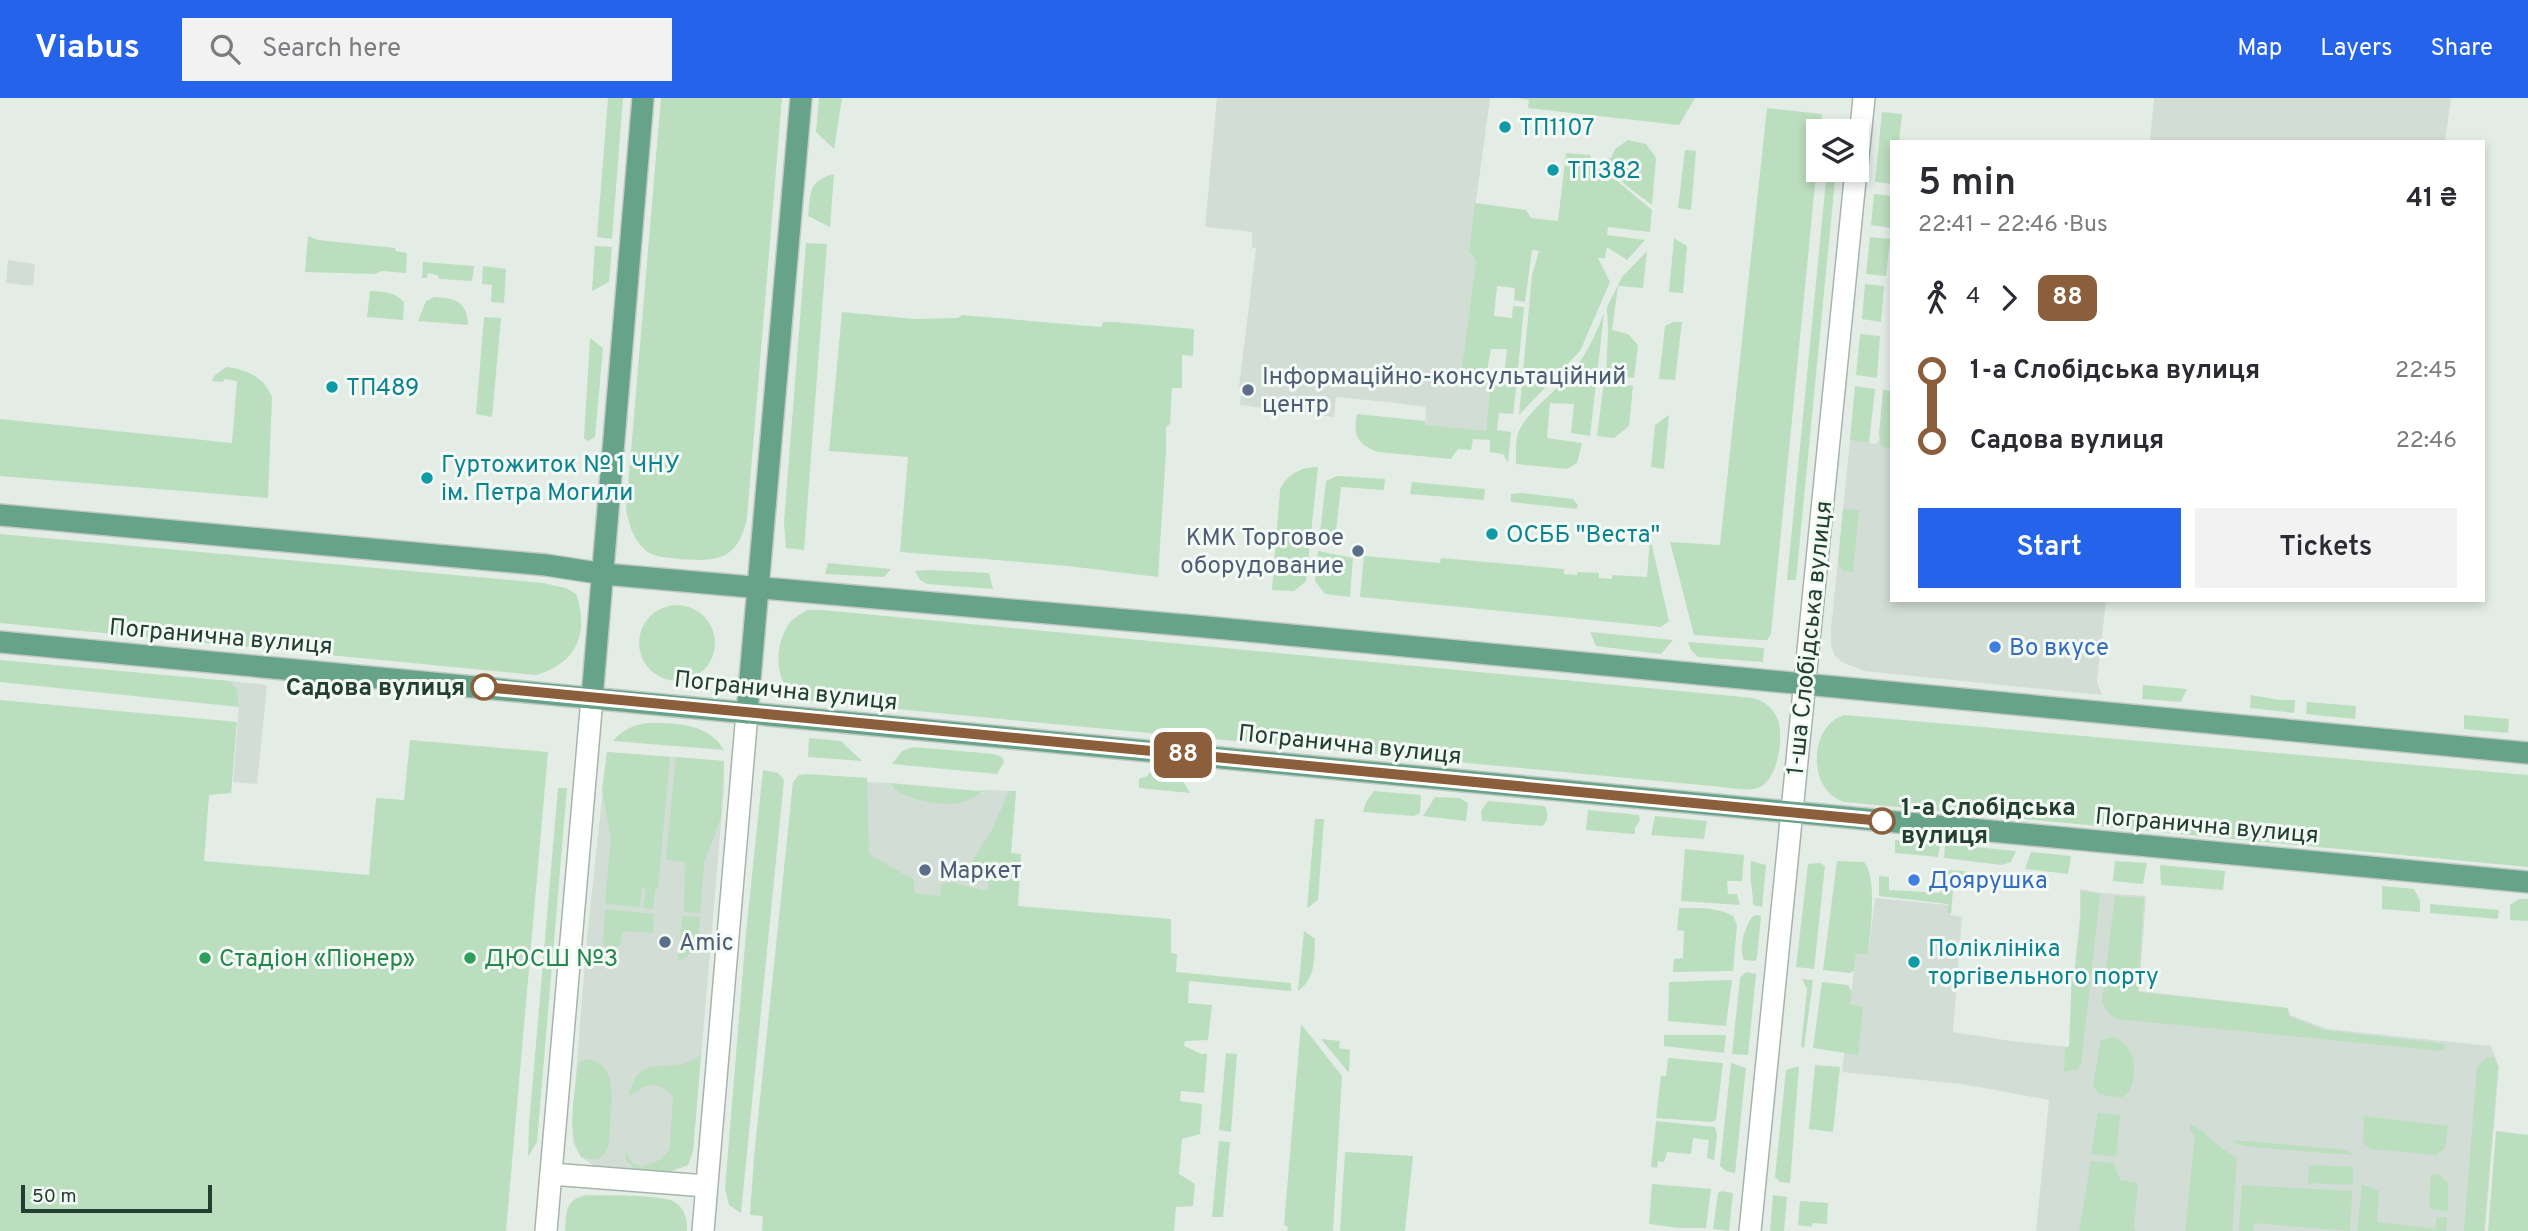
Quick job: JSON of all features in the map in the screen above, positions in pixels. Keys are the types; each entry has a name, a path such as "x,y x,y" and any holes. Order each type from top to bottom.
{"main road":[{"path":"592,698 643,98"},
{"path":"747,713 801,98"},
{"path":"0,516 568,567 604,574 757,586 2528,753"},
{"name":"Погранична вулиця","path":"0,642 2528,882"}],"street":[{"name":"1-ша Слобідська вулиця","path":"1862,119 1864,98"},
{"name":"1-ша Слобідська вулиця","path":"1750,1231 1856,182"},
{"path":"546,1231 592,698"},
{"path":"702,1231 747,713"},
{"path":"551,1174 706,1186"}],"shaded area":[{"path":"1217,98 1490,98 1469,252 1476,260 1460,381 1490,386 1486,432 1425,425 1426,407 1387,402 1336,397 1334,417 1240,405 1242,387 1239,387 1256,248 1252,248 1252,232 1205,227"},
{"path":"2154,98 2451,98 2445,140 2150,140"},
{"path":"8,260 35,264 33,286 6,283"},
{"path":"1879,439 1890,440 1890,602 2106,602 2097,681 2102,695 1864,671 1842,662 1835,656 1831,645 1831,628 1850,440 1876,444"},
{"path":"230,681 267,685 257,784 233,782 239,707 237,689"},
{"path":"607,752 724,761 724,788 693,1151 688,1165 669,1172 596,1167 581,1157 573,1143 572,1125 587,937"},
{"path":"867,778 867,782 890,783 911,798 942,803 981,794 986,790 1016,791 1011,853 1021,854 1017,906 914,893 863,855 862,801"},
{"path":"2080,889 2146,896 2139,991 2288,1008 2290,1015 2327,1029 2491,1046 2499,1067 2485,1231 2036,1231 2049,1100 1962,1084 1842,1072 1856,954 1868,954 1875,898 1948,905 1947,914 1962,917 1953,1032 2069,1047 2071,974 2074,973"}],"green space":[{"path":"608,98 623,98 612,239 597,237"},
{"path":"661,98 782,98 747,518 738,543 732,550 705,560 656,556 648,552 634,536 626,510"},
{"path":"819,98 842,98 834,149 816,132"},
{"path":"1516,98 1695,98 1679,125 1528,108 1529,100"},
{"path":"1767,108 1822,114 1821,119 1806,119 1806,182 1815,182 1771,634 1767,640 1694,635 1670,542 1720,545"},
{"path":"1882,112 1902,114 1899,140 1890,140 1890,184 1875,182"},
{"path":"1628,140 1646,144 1656,158 1652,205 1625,184 1609,165 1607,158 1611,158 1615,149"},
{"path":"1685,150 1696,151 1691,210 1678,208"},
{"path":"1566,153 1590,155 1595,169 1604,170 1652,210 1650,232 1608,227 1607,235 1645,240 1627,260 1607,247 1605,258 1598,258 1610,282 1580,351 1519,415 1532,275 1539,251 1532,250 1525,302 1514,300 1515,288 1497,286 1494,316 1512,318 1513,306 1524,307 1518,369 1505,368 1507,349 1491,349 1487,371 1491,373 1493,384 1502,386 1504,373 1518,373 1513,414 1499,413 1497,430 1511,432 1508,463 1503,454 1490,452 1490,440 1473,439 1471,450 1458,449 1451,459 1378,452 1365,446 1356,434 1357,414 1486,431 1490,386 1460,381 1476,260 1469,252 1475,203 1526,210 1531,218 1558,221"},
{"path":"834,174 830,227 808,216 815,184"},
{"path":"1826,182 1835,182 1796,580 1787,580"},
{"path":"1874,194 1890,196 1890,228 1871,225"},
{"path":"308,236 318,240 395,248 396,251 407,253 406,273 305,272"},
{"path":"1870,237 1890,239 1886,276 1866,274"},
{"path":"1674,238 1687,246 1683,293 1669,292"},
{"path":"806,243 827,244 804,550 786,548 784,522"},
{"path":"595,246 612,247 609,282 592,291"},
{"path":"1647,251 1643,288 1618,286 1612,330 1628,334 1638,345 1634,378 1606,376 1607,307 1622,277"},
{"path":"423,262 474,266 472,281 440,279 437,275 428,273 427,278 422,278"},
{"path":"483,266 506,269 504,303 491,302 492,285 482,284"},
{"path":"1865,284 1884,286 1881,322 1862,319"},
{"path":"370,291 388,293 400,298 404,302 403,320 367,317"},
{"path":"434,297 458,302 465,311 468,325 418,321 426,301"},
{"path":"842,312 915,319 958,318 962,315 1101,327 1103,322 1114,322 1194,329 1193,356 1182,355 1182,388 1172,388 1170,424 1166,427 1158,577 1068,566 900,552 908,457 829,451"},
{"path":"1604,313 1590,436 1571,433 1574,404 1550,403 1547,438 1582,443 1577,463 1567,469 1516,464 1517,439 1522,424 1579,363 1593,340"},
{"path":"484,317 501,318 492,417 476,414"},
{"path":"1682,322 1675,380 1659,379 1665,326"},
{"path":"1860,334 1880,336 1877,378 1856,375"},
{"path":"590,338 603,348 595,437 588,441 584,438"},
{"path":"226,367 254,375 269,390 272,397 268,498 0,476 0,419 232,443 237,381 212,381 214,376"},
{"path":"1604,382 1633,386 1629,426 1614,438 1597,436"},
{"path":"1855,386 1875,389 1869,443 1850,440"},
{"path":"1883,390 1890,391 1890,449 1881,446 1879,434"},
{"path":"1669,415 1664,469 1651,467 1655,425"},
{"path":"1318,467 1306,581 1294,591 1272,590 1280,490 1295,472"},
{"path":"1337,476 1385,479 1384,490 1341,487 1335,540 1324,541 1320,532 1326,481"},
{"path":"1412,482 1485,489 1484,500 1410,494"},
{"path":"1511,494 1573,499 1578,505 1577,509 1511,502"},
{"path":"1843,509 1859,510 1853,572 1843,571 1838,564"},
{"path":"0,534 544,583 566,588 576,594 580,608 580,634 570,655 550,670 536,675 0,623"},
{"path":"1650,537 1669,621 1661,627 1360,597 1364,556 1440,563 1441,558 1564,569 1564,574 1599,573 1599,578 1612,579 1612,575 1647,577"},
{"path":"1318,551 1353,558 1350,597 1325,594 1315,581"},
{"path":"828,563 891,569 884,577 825,574"},
{"path":"915,571 989,573 993,589 927,584 920,580"},
{"path":"677,605 692,608 704,616 712,628 715,643 712,658 704,670 692,678 677,681 662,678 650,670 642,658 639,643 642,628 650,616 662,608"},
{"path":"807,610 1753,698 1767,705 1775,714 1779,725 1780,745 1775,766 1766,782 1760,787 1741,789 800,700 791,694 785,685 781,676 779,654 780,644 789,624"},
{"path":"1590,632 1673,640 1661,654 1596,646"},
{"path":"1688,642 1764,648 1763,662 1698,657"},
{"path":"0,660 230,681 237,689 239,707 0,682"},
{"path":"2143,685 2187,689 2181,702 2142,699"},
{"path":"2251,695 2295,700 2294,713 2250,708"},
{"name":"Стадіон «Піонер»","path":"0,700 237,722 231,793 209,795 204,861 369,875 376,798 404,800 410,740 548,752 506,1231 0,1231"},
{"path":"2307,702 2356,706 2355,719 2306,714"},
{"path":"1845,715 2528,775 2528,867 1844,802 1832,795 1823,785 1818,772 1817,757 1824,731 1833,721"},
{"path":"2464,715 2509,719 2508,733 2464,729"},
{"path":"647,723 690,726 709,734 724,750 613,741 628,729"},
{"path":"809,738 841,741 862,761 808,757"},
{"path":"913,747 994,754 1002,757 1004,762 997,774 892,764 902,751"},
{"path":"607,752 670,757 658,887 655,890 653,909 643,908 646,889 642,888 640,907 605,904 611,838 602,790"},
{"path":"676,757 724,761 721,817 704,863 700,913 684,912 685,862 666,860"},
{"path":"1152,769 1178,772 1190,793 1139,788 1139,779 1147,776"},
{"path":"763,770 778,773 784,780 741,1213 729,1205 725,1188 746,933"},
{"path":"799,775 867,778 869,854 914,880 914,893 940,896 941,885 949,882 987,891 989,880 965,872 992,830 1009,791 1016,791 1011,853 1021,854 1018,906 1171,919 1171,953 1177,954 1176,972 1291,983 1291,991 1189,981 1188,1003 1212,1005 1208,1040 1185,1041 1184,1046 1207,1054 1204,1093 1181,1091 1180,1101 1202,1104 1200,1134 1182,1139 1179,1174 1195,1184 1193,1206 1176,1207 1174,1231 762,1231 763,1216 750,1215 754,1157 793,782"},
{"path":"890,783 985,790 962,802 942,804 911,798"},
{"path":"558,788 567,788 537,1142 528,1157 529,1125"},
{"path":"1374,791 1421,795 1420,813 1414,816 1363,812"},
{"path":"1435,797 1459,798 1468,803 1466,821 1423,816"},
{"path":"1488,801 1545,806 1547,820 1542,826 1482,821 1481,811"},
{"path":"1588,810 1639,815 1640,821 1635,827 1635,834 1586,830"},
{"path":"1655,816 1707,821 1704,839 1651,835"},
{"path":"1315,819 1324,819 1318,900 1307,908"},
{"path":"1895,840 1940,844 1938,857 1895,853"},
{"path":"1945,844 2016,851 2011,862 2002,865 1944,858"},
{"path":"1685,849 1744,855 1742,881 1727,881 1728,894 1737,894 1740,905 1681,901"},
{"path":"2031,852 2071,856 2068,874 2025,869"},
{"path":"1751,861 1766,865 1762,907 1753,905"},
{"path":"1837,861 1864,862 1871,880 1868,954 1856,954 1854,971 1850,973 1823,970"},
{"path":"2115,861 2147,863 2143,884 2113,881"},
{"path":"1820,863 1825,866 1814,969 1796,967 1808,864"},
{"path":"2160,865 2225,871 2223,890 2161,885"},
{"path":"1942,870 1965,871 1965,879 1954,878 1951,914 1947,913 1948,904 1879,896 1879,876 1889,877 1889,890 1940,893"},
{"path":"2382,886 2414,889 2420,900 2420,912 2382,909"},
{"path":"2081,891 2100,894 2081,1064 2077,1070 2064,1072 2065,1047 2069,1047 2072,975 2075,973 2081,917"},
{"path":"2115,896 2144,898 2138,992 2287,1008 2289,1016 2323,1030 2445,1044 2443,1051 2117,1019 2109,1014 2102,1002"},
{"path":"2519,899 2528,899 2528,921 2510,920 2510,905"},
{"path":"2430,904 2499,910 2498,919 2430,913"},
{"path":"1679,908 1714,910 1733,916 1737,925 1733,971 1673,972 1674,959 1683,958 1684,931 1677,930"},
{"path":"605,909 654,914 653,933 623,931 620,944 615,949 605,948"},
{"path":"682,916 700,917 699,933 695,949 678,961"},
{"path":"1753,916 1761,916 1757,958 1755,961 1744,960 1742,943 1745,931"},
{"path":"1304,931 1315,939 1314,961 1308,980 1298,991"},
{"path":"1746,972 1756,974 1748,1055 1732,1054 1740,978"},
{"path":"1802,979 1813,980 1804,1048 1801,1047 1807,989"},
{"path":"1732,980 1726,1026 1668,1021 1669,982"},
{"path":"1822,982 1848,985 1852,992 1850,1004 1863,1007 1858,1055 1813,1048"},
{"path":"1301,1024 1342,1076 1333,1231 1287,1231 1288,1227 1284,1225"},
{"path":"1664,1035 1726,1035 1724,1053 1664,1046"},
{"path":"2113,1037 2128,1049 2134,1068 2131,1087 2122,1097 2099,1094 2093,1086 2101,1040"},
{"path":"1321,1039 1340,1041 1339,1048 1350,1050 1349,1073"},
{"path":"1226,1053 1237,1054 1231,1132 1219,1130"},
{"path":"701,1054 693,1151 688,1165 669,1172 637,1171 627,1161 625,1151 632,1163 642,1167 660,1160 670,1149 673,1096 662,1087 652,1085 629,1096 634,1081 641,1072 649,1068 680,1064"},
{"path":"2494,1057 2498,1067 2484,1231 2464,1231 2477,1067 2486,1058"},
{"path":"1668,1058 1723,1063 1716,1120 1712,1122 1656,1118 1661,1076 1666,1076"},
{"path":"585,1059 596,1061 603,1067 608,1074 612,1094 608,1145 605,1153 595,1159 581,1157 574,1135 573,1111 578,1064"},
{"path":"1731,1063 1746,1068 1735,1173 1720,1166"},
{"path":"1815,1065 1840,1067 1833,1132 1809,1129"},
{"path":"1799,1066 1790,1183 1780,1182 1775,1177 1786,1070"},
{"path":"2098,1113 2120,1115 2116,1157 2091,1154"},
{"path":"2364,1116 2448,1126 2445,1148 2436,1155 2371,1149 2363,1142"},
{"path":"1656,1121 1715,1127 1717,1135 1714,1160 1707,1158 1709,1140 1693,1138 1691,1154 1667,1152 1664,1162 1658,1161 1657,1168 1651,1167"},
{"path":"2191,1124 2237,1158 2232,1231 2185,1231 2195,1135 2190,1132"},
{"path":"2496,1131 2528,1135 2528,1231 2488,1231"},
{"path":"2233,1140 2346,1150 2353,1155 2251,1147 2237,1144"},
{"path":"1219,1141 1230,1142 1223,1217 1212,1217"},
{"path":"1345,1152 1413,1156 1405,1231 1340,1231"},
{"path":"2091,1161 2114,1164 2120,1180 2138,1183 2134,1227 2136,1231 2079,1231"},
{"path":"2309,1165 2353,1167 2353,1185 2308,1183"},
{"path":"2431,1174 2439,1175 2448,1183 2448,1212 2429,1208"},
{"path":"1652,1184 1711,1189 1706,1228 1649,1224"},
{"path":"2242,1185 2352,1191 2350,1231 2254,1223 2253,1231 2239,1231"},
{"path":"2362,1185 2379,1191 2377,1222 2435,1229 2437,1217 2447,1217 2446,1231 2357,1231"},
{"path":"1718,1193 1733,1193 1729,1231 1713,1229"},
{"path":"586,1195 639,1196 670,1200 684,1212 687,1231 565,1231 570,1204"},
{"path":"1773,1195 1787,1197 1784,1231 1770,1231"},
{"path":"1800,1201 1828,1203 1827,1224 1813,1223 1811,1227 1798,1225"}],"bus line":[{"name":"88","path":"484,687 1882,821"}],"place":[{"name":"ТП1107","path":"1505,127"},
{"name":"ТП382","path":"1553,170"},
{"name":"ТП489","path":"332,387"},
{"name":"Інформаційно-консультаційний центр","path":"1248,390"},
{"name":"Гуртожиток № 1 ЧНУ ім. Петра Могили","path":"427,478"},
{"name":"ОСББ \"Веста\"","path":"1492,534"},
{"name":"КМК Торговое оборудование","path":"1358,551"},
{"name":"Во вкусе","path":"1995,647"},
{"name":"Садова вулиця","path":"484,687"},
{"name":"1-а Слобідська вулиця","path":"1882,821"},
{"name":"Маркет","path":"925,870"},
{"name":"Доярушка","path":"1914,880"},
{"name":"Amic","path":"665,942"},
{"name":"Стадіон «Піонер»","path":"205,958"},
{"name":"ДЮСШ №3","path":"470,958"},
{"name":"Поліклініка торгівельного порту","path":"1914,962"}]}
